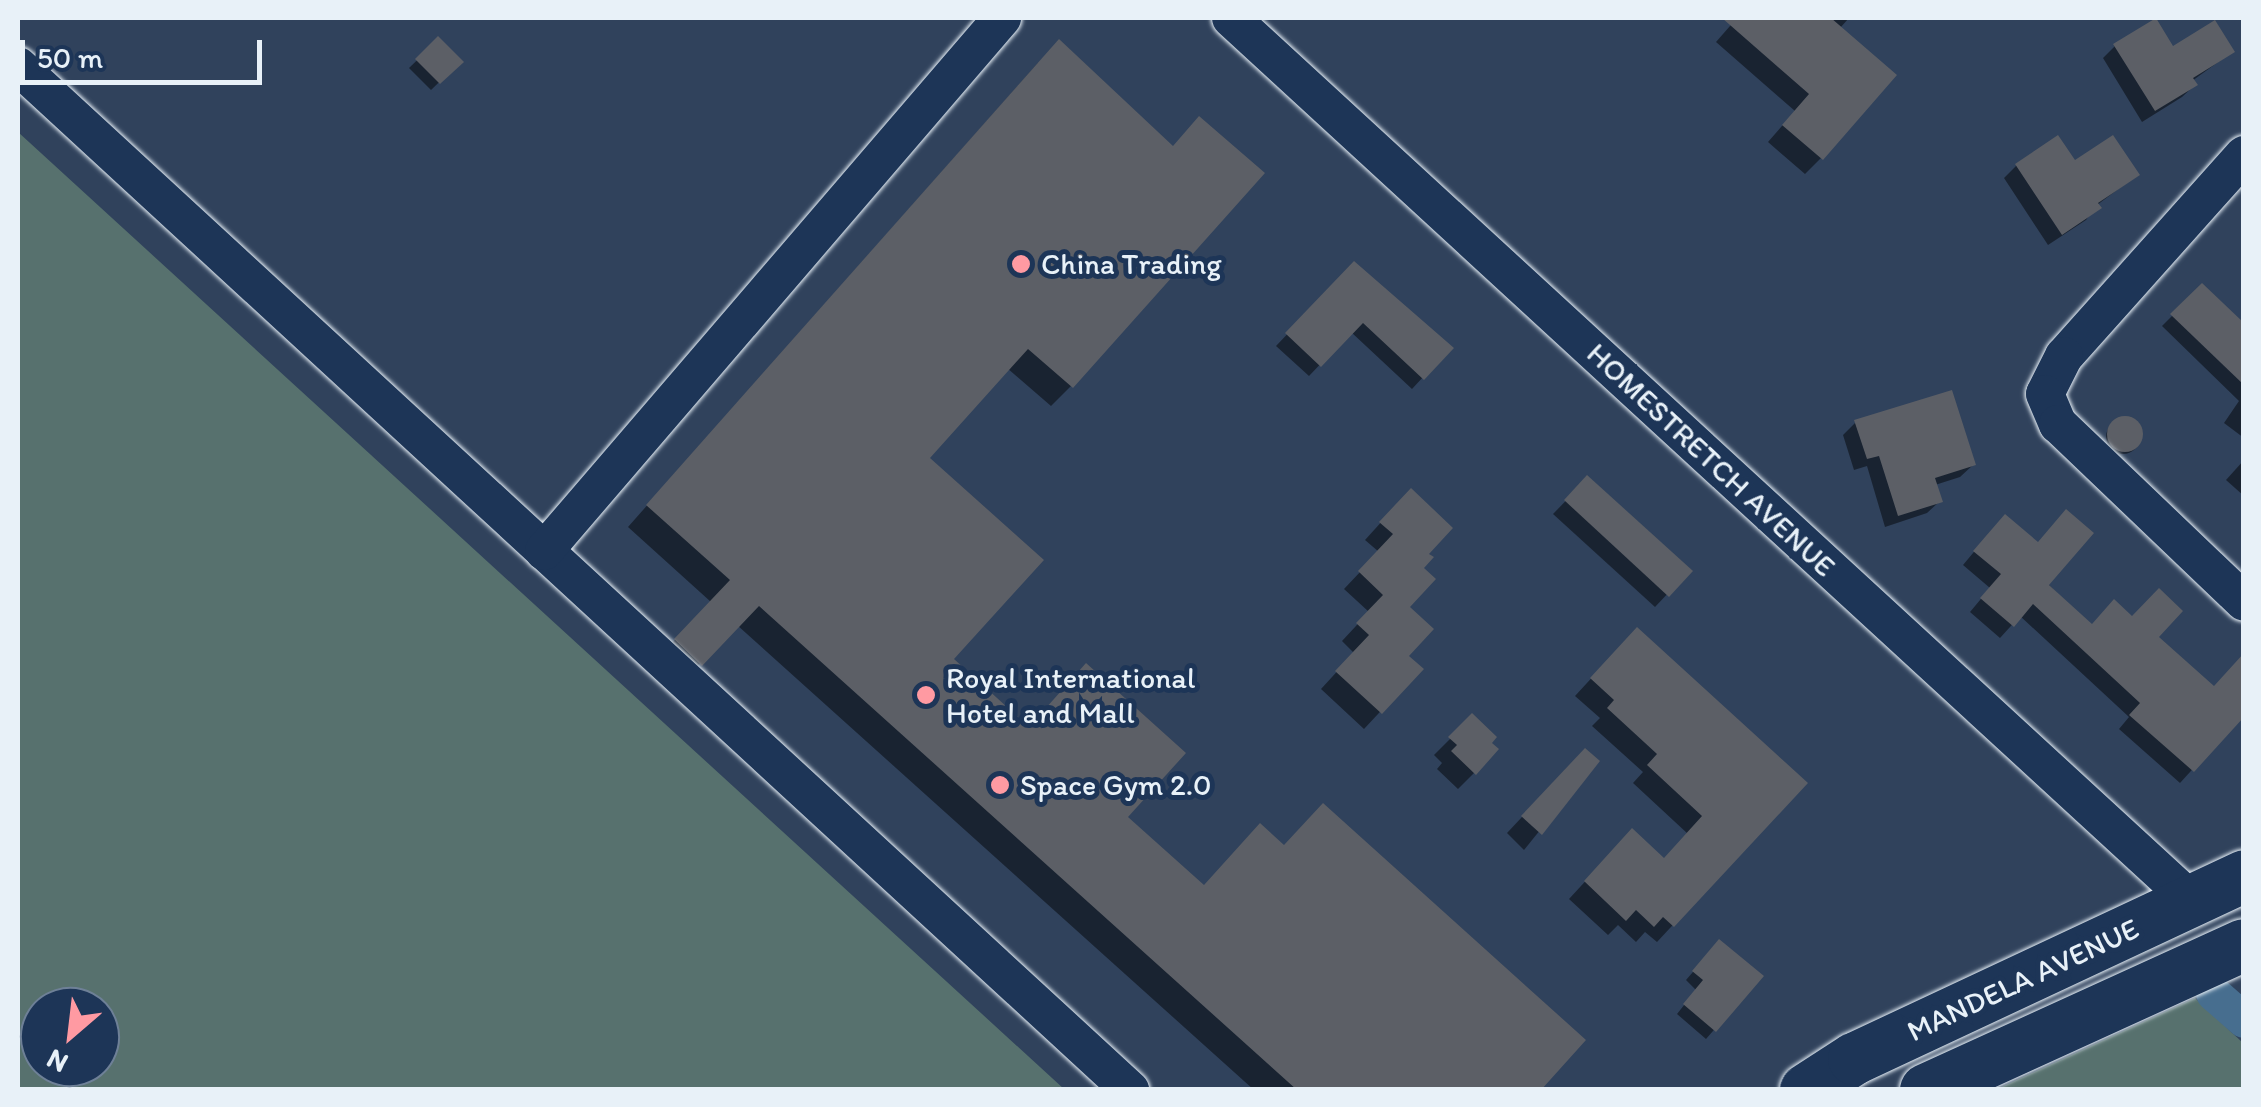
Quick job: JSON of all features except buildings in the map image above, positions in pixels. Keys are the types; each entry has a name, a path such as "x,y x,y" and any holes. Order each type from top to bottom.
{"main road":[{"name":"MANDELA AVENUE","path":"1806,1090 1854,1059 2244,876"},
{"path":"2192,901 2243,946"},
{"name":"MANDELA AVENUE","path":"1926,1090 2243,946"}],"street":[{"path":"544,550 1002,18"},
{"name":"HOMESTRETCH AVENUE","path":"1231,18 2192,901"},
{"path":"18,66 1130,1090"},
{"path":"2244,155 2064,356 2045,394 2058,424 2244,602"}],"green space":[{"path":"18,132 1064,1089 18,1089"},
{"path":"2195,998 2243,1043 2243,1089 1997,1089"}],"waterway":[{"path":"2213,993 2244,1020"}],"place":[{"name":"China Trading","path":"1021,264"},
{"name":"Royal International Hotel and Mall","path":"926,695"},
{"name":"Space Gym 2.0","path":"1000,785"}]}
